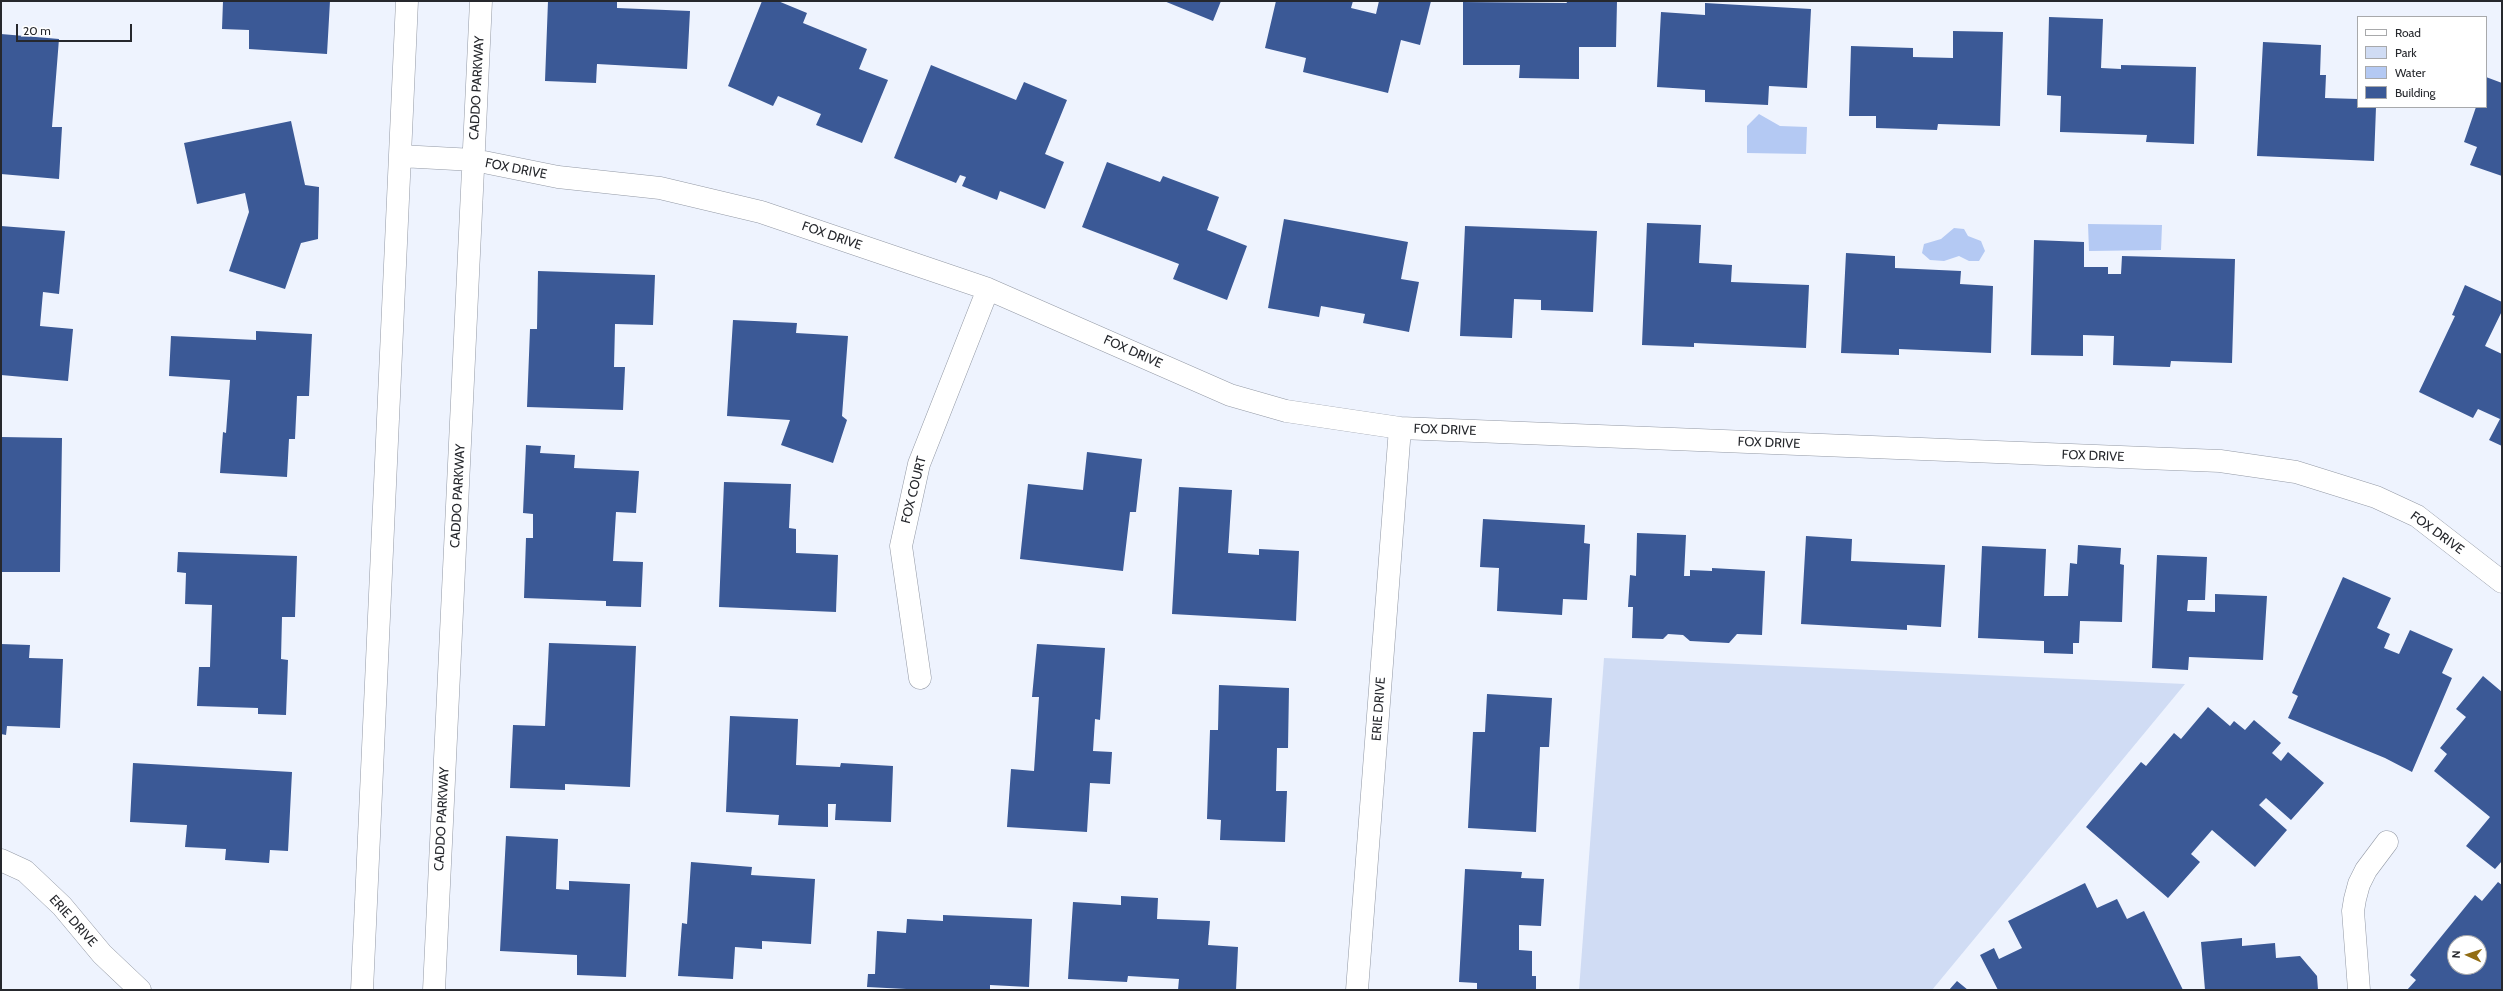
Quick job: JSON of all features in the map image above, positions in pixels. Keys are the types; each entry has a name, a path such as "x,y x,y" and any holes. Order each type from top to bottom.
{"street":[{"path":"362,990 407,1"},
{"name":"CADDO PARKWAY","path":"434,990 481,1"},
{"name":"FOX DRIVE","path":"400,156 474,160 558,177 660,188 761,212 988,289 1230,395 1286,411 1400,428 2212,460 2243,464 2296,472 2376,497 2417,516 2502,582"},
{"name":"FOX COURT","path":"920,678 901,546 919,464 988,289"},
{"name":"ERIE DRIVE","path":"1357,990 1400,428"},
{"path":"2359,990 2353,912 2355,899 2359,884 2366,870 2387,842"},
{"name":"ERIE DRIVE","path":"1,860 25,871 62,906 102,954 140,990"}],"green space":[{"path":"1604,658 2185,684 1932,990 1579,990"}],"water":[{"path":"1759,114 1780,126 1807,127 1806,154 1747,153 1747,126"},
{"path":"2088,224 2162,225 2161,250 2089,251"},
{"path":"1954,228 1964,229 1968,236 1981,241 1985,251 1979,261 1969,261 1959,256 1944,261 1930,260 1922,253 1924,244 1941,239"}],"building":[{"path":"223,1 330,1 327,54 249,49 249,30 222,29"},
{"path":"548,1 617,1 617,8 690,11 687,69 597,64 596,83 545,81"},
{"path":"762,1 778,1 807,13 803,23 867,49 859,69 888,80 862,143 816,125 821,114 778,96 773,106 728,86"},
{"path":"1164,1 1221,1 1213,21"},
{"path":"1276,1 1353,1 1351,8 1376,14 1379,1 1431,1 1420,45 1401,40 1388,93 1303,72 1306,58 1265,48"},
{"path":"1566,1 1617,1 1616,47 1579,47 1579,79 1519,78 1520,65 1463,65 1463,2 1567,3"},
{"path":"1705,3 1811,9 1807,88 1769,86 1768,105 1705,102 1705,90 1657,87 1661,12 1705,15"},
{"path":"2049,17 2103,19 2101,68 2121,69 2121,65 2196,67 2194,144 2146,142 2147,135 2060,132 2061,96 2047,95"},
{"path":"1953,31 2003,32 2000,126 1938,124 1937,130 1876,128 1876,116 1849,116 1851,46 1913,48 1913,57 1953,58"},
{"path":"1,34 59,39 52,127 62,127 59,179 1,174"},
{"path":"2263,42 2321,45 2320,75 2326,75 2325,98 2357,99 2357,108 2376,108 2374,161 2257,156"},
{"path":"931,65 1016,100 1024,82 1067,100 1045,154 1064,162 1045,209 1000,191 997,200 962,186 966,177 960,175 956,183 894,158"},
{"path":"2487,77 2502,83 2502,176 2470,165 2477,147 2464,142 2476,108 2487,108"},
{"path":"291,121 305,185 319,187 318,239 301,243 285,289 229,271 249,212 245,193 197,204 184,143"},
{"path":"1107,162 1160,182 1163,176 1219,197 1207,230 1247,246 1227,300 1173,279 1179,264 1082,227"},
{"path":"1284,219 1408,242 1401,279 1419,282 1409,332 1363,323 1365,314 1321,306 1319,317 1268,308"},
{"path":"1647,223 1701,225 1699,263 1732,265 1731,282 1809,285 1806,348 1694,343 1694,347 1642,345"},
{"path":"1,226 65,231 59,294 43,292 40,326 73,329 68,381 1,375"},
{"path":"1465,226 1597,231 1593,312 1541,310 1541,300 1514,299 1512,338 1460,336"},
{"path":"2034,240 2084,242 2084,267 2108,267 2108,274 2121,274 2122,256 2235,259 2232,363 2171,361 2170,367 2113,365 2114,336 2083,335 2083,356 2031,355"},
{"path":"1846,253 1895,256 1895,268 1961,271 1960,284 1993,286 1991,353 1899,349 1899,355 1841,353"},
{"path":"538,271 655,275 653,325 615,324 614,367 625,367 623,410 527,407 530,329 537,329"},
{"path":"2465,285 2502,302 2502,311 2485,346 2502,354 2502,446 2489,440 2500,419 2478,409 2473,418 2419,392 2455,316 2452,315"},
{"path":"733,320 797,323 796,333 848,336 842,416 847,420 833,463 781,445 790,420 727,416"},
{"path":"256,331 312,334 309,396 297,396 295,439 289,439 287,477 220,473 223,432 226,433 230,380 169,376 171,336 256,340"},
{"path":"1,437 62,438 60,572 1,572"},
{"path":"526,445 541,446 540,453 575,455 574,468 639,471 636,513 616,512 613,561 643,562 641,607 606,606 606,601 524,598 526,538 533,538 533,514 523,513"},
{"path":"1087,452 1142,459 1136,512 1130,512 1123,571 1020,559 1028,484 1083,490"},
{"path":"724,482 791,484 789,528 796,529 796,553 838,555 836,612 719,607"},
{"path":"1179,487 1232,490 1228,553 1259,555 1259,549 1299,551 1296,621 1172,614"},
{"path":"1483,519 1585,525 1584,543 1590,544 1587,600 1563,599 1562,615 1497,611 1499,568 1480,567"},
{"path":"1637,533 1686,535 1684,576 1690,576 1690,570 1712,571 1712,568 1765,571 1762,635 1737,634 1729,643 1690,641 1683,635 1668,634 1663,639 1632,638 1633,607 1628,607 1630,575 1636,576"},
{"path":"1806,536 1852,539 1851,561 1945,565 1941,627 1907,625 1907,630 1801,624"},
{"path":"2078,545 2121,548 2120,564 2124,565 2122,622 2080,621 2079,643 2073,643 2073,654 2044,653 2044,641 1978,638 1982,546 2046,549 2044,596 2068,596 2070,563 2077,564"},
{"path":"178,552 297,556 295,617 282,617 281,659 288,660 286,715 258,714 258,708 197,706 199,667 210,667 212,605 185,604 186,573 177,572"},
{"path":"2157,555 2207,557 2205,600 2188,600 2187,611 2215,612 2215,594 2267,596 2263,660 2189,657 2188,670 2152,668"},
{"path":"2343,577 2391,598 2377,628 2390,634 2384,648 2399,654 2410,630 2453,649 2442,673 2452,678 2412,772 2385,758 2288,718 2298,696 2292,693"},
{"path":"549,643 636,646 630,787 565,784 565,790 510,788 513,725 545,726"},
{"path":"1,644 30,645 29,658 63,659 60,728 7,726 6,735 1,734"},
{"path":"1037,644 1105,648 1100,720 1095,719 1093,751 1112,752 1110,784 1090,783 1087,832 1007,827 1011,769 1034,771 1039,697 1032,697"},
{"path":"2483,676 2502,692 2502,861 2495,869 2466,846 2490,817 2434,771 2447,754 2440,748 2466,717 2456,709"},
{"path":"1219,685 1289,688 1288,748 1277,748 1276,791 1287,791 1285,842 1220,840 1221,820 1207,819 1210,730 1218,730"},
{"path":"1487,694 1552,698 1549,747 1540,747 1536,832 1468,828 1473,732 1485,732"},
{"path":"2208,707 2230,726 2234,721 2245,730 2254,720 2281,743 2272,753 2281,761 2288,752 2324,783 2291,820 2266,798 2259,805 2287,830 2255,867 2212,830 2191,854 2200,862 2168,898 2086,827 2141,762 2146,766 2174,733 2181,739"},
{"path":"730,716 798,719 796,765 840,767 841,763 893,766 891,822 835,820 836,804 828,804 828,827 778,825 779,815 726,812"},
{"path":"133,763 292,772 288,851 270,850 269,863 225,860 226,849 185,847 187,825 130,822"},
{"path":"506,836 558,839 556,889 569,890 569,881 630,884 626,977 577,975 577,955 500,951"},
{"path":"691,862 752,867 751,875 815,879 811,944 762,941 762,949 735,947 733,979 678,976 682,923 687,924"},
{"path":"1465,869 1522,872 1521,878 1544,879 1541,926 1519,925 1519,950 1532,951 1532,976 1536,976 1536,990 1477,990 1477,983 1459,982"},
{"path":"2498,882 2502,885 2502,990 2407,990 2416,980 2410,975 2475,895 2482,901"},
{"path":"2085,883 2097,908 2117,899 2127,919 2144,911 2183,990 1998,990 1980,955 1994,948 1999,959 2022,948 2008,921"},
{"path":"1121,896 1158,898 1157,919 1210,921 1208,945 1238,947 1236,990 1178,990 1179,979 1128,976 1127,982 1068,979 1073,902 1121,905"},
{"path":"943,915 1032,919 1029,987 990,985 990,990 926,990 867,987 868,974 875,974 877,931 906,933 907,919 943,921"},
{"path":"2242,938 2242,946 2275,943 2276,958 2300,956 2317,976 2318,990 2205,990 2201,942"},
{"path":"1957,981 1968,990 1949,990"}]}
